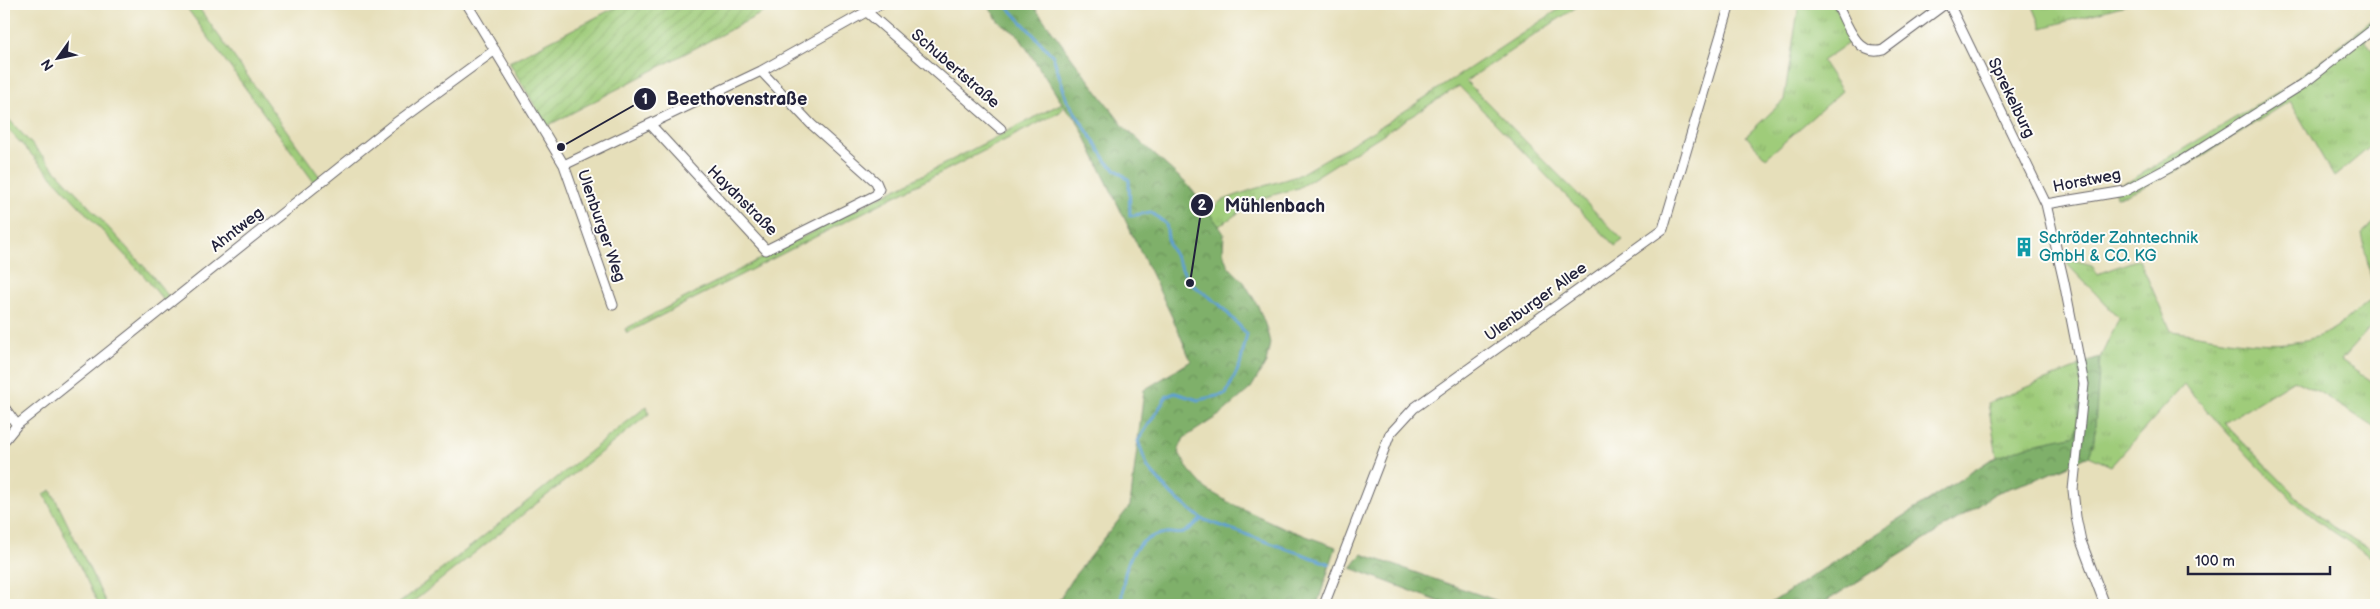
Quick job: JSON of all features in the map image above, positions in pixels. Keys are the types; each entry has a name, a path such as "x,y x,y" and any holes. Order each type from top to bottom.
{"street":[{"name":"Ulenburger Weg","path":"467,4 564,165 613,305"},
{"path":"564,165 761,71 880,4"},
{"name":"Ulenburger Allee","path":"1324,605 1390,434 1414,408 1663,229 1730,4"},
{"path":"1837,4 1857,42 1867,51 1874,53 1883,50 1947,4"},
{"name":"Sprekelburg","path":"1947,4 2046,204"},
{"name":"Schubertstraße","path":"867,12 1001,129"},
{"name":"Horstweg","path":"2105,605 2080,541 2076,517 2073,490 2084,384 2061,267 2046,204 2125,191 2181,161 2302,84 2376,27"},
{"name":"Ahntweg","path":"4,441 17,425 390,127 494,50"},
{"name":"Haydnstraße","path":"650,124 766,250 876,195 879,189 876,182 811,124 761,71"},
{"path":"4,407 17,425"}],"green space":[{"path":"184,4 196,4 322,180 316,185"},
{"path":"622,4 779,4 547,126 509,62"},
{"path":"987,4 1032,4 1124,127 1189,186 1224,234 1223,251 1225,259 1229,267 1244,282 1258,306 1266,327 1270,343 1266,363 1251,388 1221,414 1184,438 1178,451 1189,470 1206,489 1230,503 1284,528 1336,547 1317,605 1056,605 1071,580 1130,506 1144,390 1191,361 1174,321 1075,116 1067,111 1018,35 999,22"},
{"path":"1567,4 1581,4 1466,81 1623,240 1615,246 1459,86 1298,188 1259,199 1219,226 1208,212 1221,201 1297,176 1385,124"},
{"path":"1799,4 1834,4 1853,40 1822,61 1842,91 1766,158 1746,136 1784,100"},
{"path":"2032,4 2129,4 2042,28"},
{"path":"2373,19 2366,41 2376,56 2376,142 2334,177 2290,101 2186,166 2125,196 2116,197 2114,187 2128,182 2278,92 2329,55"},
{"path":"1062,103 1064,106 1060,112 627,333 625,329"},
{"path":"4,114 150,273 170,298 164,301 145,277 4,125"},
{"path":"2376,221 2376,321 2341,360 2376,384 2376,428 2319,392 2294,380 2224,423 2303,503 2333,527 2376,552 2376,559 2319,521 2285,493 2184,385 2111,466 2089,456 2039,478 1995,493 1978,506 1820,605 1768,605 1997,457 1988,403 2100,358 2119,318 2068,265 2066,258 2092,265 2097,274 2139,259 2171,331 2229,340 2269,344 2289,343 2326,333 2352,316 2375,295 2361,234"},
{"path":"2100,358 2094,440 2089,456 2039,478 1995,493 1978,506 1820,605 1768,605 1990,460 2033,444 2076,435 2081,386 2078,365"},
{"path":"647,406 649,414 409,605 397,605"},
{"path":"51,490 107,605 99,605 44,494"},
{"path":"1362,554 1509,605 1448,605 1351,568"}],"waterway":[{"path":"1005,4 1053,56 1067,100 1108,163 1129,180 1130,216 1151,212 1166,224 1169,245 1190,283 1219,304 1247,334 1240,365 1226,394 1198,400 1175,393 1167,396 1138,441 1148,468 1172,495 1202,519 1185,532 1153,536 1135,550 1126,569 1121,605"},
{"path":"1202,519 1330,564"}],"place":[{"name":"Beethovenstraße","path":"561,147"},
{"name":"Schröder Zahntechnik GmbH & CO. KG","path":"2024,247"},
{"name":"Mühlenbach","path":"1190,283"}]}
